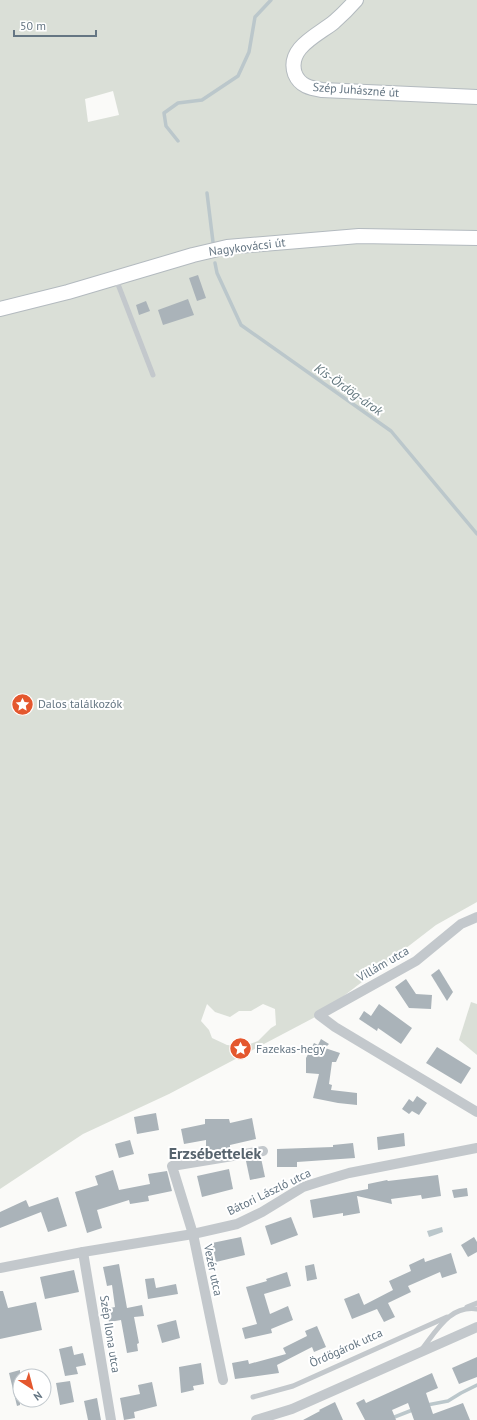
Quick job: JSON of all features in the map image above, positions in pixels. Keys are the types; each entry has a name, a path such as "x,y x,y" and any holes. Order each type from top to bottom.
{"street":[{"name":"Szép Juhászné út","path":"356,0 335,21 309,40 297,53 293,60 293,67 298,80 303,85 322,90 477,97"},
{"name":"Nagykovácsi út","path":"0,308 227,247 359,236 477,238"},
{"name":"Villám utca","path":"477,917 462,924 416,961 319,1015 335,1027 477,1112"},
{"name":"Bátori László utca","path":"0,1268 83,1252 193,1234 237,1224 262,1212 303,1187 349,1173 410,1163 477,1148"},
{"name":"Vezér utca","path":"223,1380 193,1234 172,1166 263,1151"},
{"name":"Szép Ilona utca","path":"83,1252 111,1420"},
{"name":"Ördögárok utca","path":"256,1420 292,1409 418,1355 477,1327"}],"lane":[{"path":"116,278 153,375"},
{"name":"Ördögárok utca","path":"253,1398 293,1386 477,1303"},
{"path":"466,1308 477,1309"},
{"name":"Ördögárok utca","path":"418,1355 447,1317"}],"shaded area":[{"path":"0,0 477,0 477,902 436,925 319,1015 169,1094 83,1134 0,1189","holes":["113,91 119,115 88,122 85,99","207,1004 215,1012 230,1017 239,1011 251,1011 263,1004 275,1009 276,1025 258,1041 250,1044 242,1043 237,1046 227,1045 212,1038 209,1030 201,1021"]},
{"path":"471,1002 477,1004 477,1055 459,1040"},
{"path":"442,1227 443,1232 429,1237 427,1231"}],"building":[{"path":"198,275 206,298 197,301 189,278"},
{"path":"188,299 194,315 163,325 158,310"},
{"path":"146,301 150,311 139,315 136,305"},
{"path":"439,969 453,992 447,1001 431,975"},
{"path":"406,979 416,994 432,995 431,1009 409,1008 395,987"},
{"path":"379,1004 412,1028 401,1044 378,1028 377,1031 359,1019 364,1011 371,1016"},
{"path":"321,1039 329,1044 325,1048 340,1053 336,1062 332,1062 329,1084 332,1085 331,1090 357,1093 357,1105 313,1098 319,1074 306,1073 306,1058 314,1043 318,1045"},
{"path":"437,1047 471,1068 461,1084 426,1063"},
{"path":"417,1096 427,1103 419,1115 412,1111 409,1114 402,1109 409,1099 413,1102"},
{"path":"156,1113 159,1130 137,1134 134,1117"},
{"path":"252,1118 256,1139 230,1145 230,1150 206,1150 206,1140 184,1144 181,1129 205,1124 205,1119 229,1119 230,1123"},
{"path":"404,1133 405,1146 378,1150 377,1137"},
{"path":"130,1140 134,1154 119,1158 115,1144"},
{"path":"353,1143 355,1158 297,1162 297,1167 277,1167 277,1149 333,1147 333,1145"},
{"path":"261,1158 265,1177 250,1180 246,1161"},
{"path":"229,1169 233,1189 202,1197 197,1176"},
{"path":"113,1170 119,1190 150,1184 148,1174 167,1171 172,1191 148,1196 149,1201 130,1204 129,1200 97,1210 102,1228 87,1233 75,1192 98,1185 95,1176"},
{"path":"438,1175 441,1196 422,1199 421,1195 391,1199 392,1204 357,1196 360,1213 343,1216 343,1213 313,1218 310,1200 368,1189 368,1184 387,1180"},
{"path":"467,1188 468,1196 454,1198 452,1190"},
{"path":"58,1197 67,1226 48,1232 41,1212 0,1228 0,1212 26,1200 29,1207"},
{"path":"291,1217 298,1235 271,1245 265,1226"},
{"path":"241,1237 245,1255 216,1262 212,1243"},
{"path":"474,1237 477,1242 477,1252 468,1257 461,1245"},
{"path":"451,1253 457,1273 442,1278 440,1272 408,1286 411,1292 388,1303 395,1317 384,1322 377,1309 352,1319 344,1299 359,1293 364,1305 393,1290 389,1281 411,1271 409,1265 424,1258 425,1262"},
{"path":"119,1264 127,1308 142,1305 144,1316 134,1317 139,1343 137,1344 138,1351 127,1353 121,1320 109,1322 106,1309 115,1307 112,1285 107,1286 103,1267"},
{"path":"314,1264 317,1279 307,1281 305,1266"},
{"path":"74,1270 79,1292 45,1299 40,1277"},
{"path":"287,1272 291,1286 264,1294 270,1314 288,1306 293,1320 271,1329 272,1333 245,1339 242,1328 257,1324 246,1287 267,1281 266,1279"},
{"path":"154,1278 156,1288 176,1284 178,1294 148,1299 145,1279"},
{"path":"0,1291 3,1291 8,1308 36,1302 42,1330 0,1339"},
{"path":"176,1320 180,1338 162,1343 157,1325"},
{"path":"317,1326 326,1347 314,1352 312,1347 277,1365 279,1373 235,1379 232,1363 248,1360 249,1364 286,1354 283,1348 307,1336 305,1331"},
{"path":"72,1346 74,1355 83,1353 86,1365 76,1367 78,1374 65,1376 59,1349"},
{"path":"477,1357 477,1377 459,1384 452,1368"},
{"path":"201,1363 204,1384 193,1386 194,1390 181,1393 179,1367"},
{"path":"12,1372 12,1385 9,1373"},
{"path":"432,1373 438,1388 426,1393 433,1414 463,1403 470,1420 414,1420 408,1403 392,1410 396,1420 365,1420 356,1403 364,1399 366,1403"},
{"path":"70,1381 74,1402 60,1405 56,1383"},
{"path":"152,1382 157,1406 134,1412 135,1418 124,1420 120,1398 140,1394 138,1385"},
{"path":"97,1398 101,1420 88,1420 84,1401"},
{"path":"335,1402 343,1420 303,1420 320,1411 319,1410"}],"waterway":[{"name":"Kis-Ördög-árok","path":"178,141 166,126 164,113 178,103 202,100 238,76 249,52 255,17 271,0"},
{"name":"Kis-Ördög-árok","path":"207,193 213,242"},
{"name":"Kis-Ördög-árok","path":"215,263 217,273 241,325 391,431 477,534"},
{"path":"427,1405 448,1401 477,1385"},
{"path":"387,1420 415,1409"}],"place":[{"name":"Dalos találkozók","path":"22,704"},
{"name":"Fazekas-hegy","path":"240,1049"}],"district":[{"name":"Erzsébettelek","path":"215,1153"}]}
